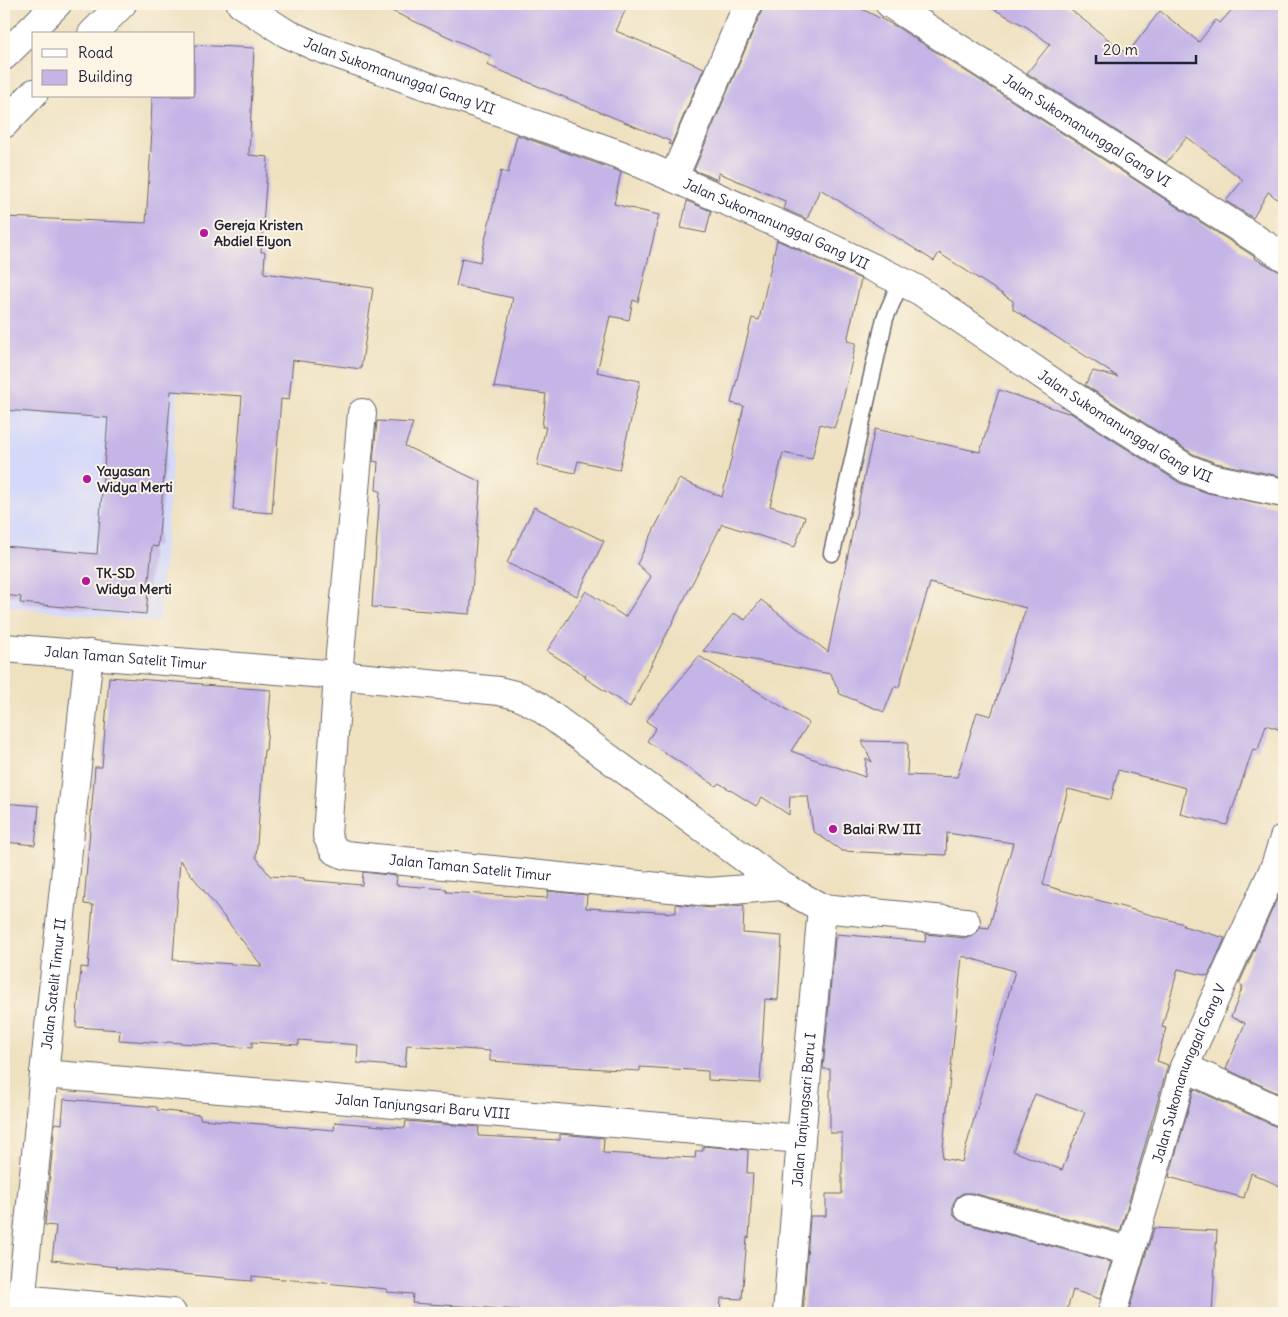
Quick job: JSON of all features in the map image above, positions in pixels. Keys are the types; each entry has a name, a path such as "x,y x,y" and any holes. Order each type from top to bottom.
{"street":[{"path":"4,56 57,4"},
{"path":"94,32 122,4"},
{"name":"Jalan Sukomanunggal Gang VII","path":"241,4 286,33 317,47 622,155 806,236 920,291 1070,394 1186,468 1212,478 1284,493"},
{"path":"674,177 748,4"},
{"name":"Jalan Sukomanunggal Gang VI","path":"890,4 1284,257"},
{"path":"4,124 32,95"},
{"name":"Jalan Taman Satelit Timur","path":"362,413 338,675 327,836 334,850 345,855 709,892 782,886"},
{"name":"Jalan Taman Satelit Timur","path":"4,648 338,675 499,691 519,696 538,706 782,886 822,908 966,922"},
{"name":"Jalan Satelit Timur II","path":"20,1306 89,654"},
{"name":"Jalan Sukomanunggal Gang V","path":"1112,1313 1184,1067 1275,866 1284,838"},
{"name":"Jalan Tanjungsari Baru I","path":"787,1313 822,908"},
{"path":"1184,1067 1284,1113"},
{"name":"Jalan Tanjungsari Baru VIII","path":"44,1074 801,1139"},
{"path":"968,1208 1130,1251"},
{"path":"20,1306 172,1313"}],"lane":[{"path":"832,553 885,318 901,281"}],"shaded area":[{"name":"Yayasan Widya Merti","path":"4,336 181,351 159,622 4,607"}],"building":[{"path":"376,4 628,4 616,31 704,68 671,145 669,144 670,141 487,65 491,56"},
{"path":"763,4 849,4 897,27 1254,258 1284,274 1284,477 1216,463 1193,454 1085,385 1093,371 1118,377 1013,309 1013,301 939,253 934,261 820,189 807,219 784,209 785,201 719,173 718,180 694,170"},
{"path":"984,4 1063,4 1127,54 1160,11 1199,42 1216,20 1220,23 1237,4 1284,4 1284,204 1268,192 1253,218 1226,201 1243,180 1187,137 1166,163 1027,73 1050,44 1027,27"},
{"path":"195,45 254,48 249,155 268,157 261,252 265,252 264,273 373,288 361,369 293,360 289,400 281,399 272,513 233,510 242,396 171,391 158,547 152,546 146,614 20,603 21,597 4,595 4,546 97,554 108,418 4,410 4,217 146,223 152,98 195,98"},
{"path":"517,135 621,172 614,204 659,215 638,302 633,300 629,320 610,316 597,372 640,381 619,470 578,461 575,473 537,465 546,427 542,427 546,394 494,387 513,298 456,286 462,258 480,262 501,171 508,173"},
{"path":"687,201 711,211 706,233 681,228"},
{"path":"777,240 861,279 847,341 856,343 841,408 834,428 820,424 812,459 783,453 770,506 805,517 795,547 722,524 630,707 547,651 586,591 625,617 651,577 637,564 679,479 722,497 744,406 731,403 752,318 759,320"},
{"path":"999,390 1069,412 1180,483 1208,493 1284,508 1284,731 1266,725 1258,750 1253,749 1227,825 1180,814 1186,788 1118,770 1111,800 1068,789 1043,885 1184,924 1183,926 1225,938 1208,976 1178,969 1162,1027 1166,1028 1157,1061 1168,1065 1120,1232 972,1193 963,1193 957,1197 953,1204 953,1213 957,1219 964,1223 1111,1262 1100,1299 1073,1290 1066,1313 803,1313 810,1216 826,1216 826,1194 842,1194 842,1133 830,1133 830,1069 823,1069 837,934 925,942 926,934 965,938 973,936 980,927 989,928 1013,843 947,833 946,855 842,851 813,831 808,796 790,796 789,815 762,797 756,806 719,783 716,786 647,741 656,728 646,721 699,656 809,723 791,751 865,777 866,758 872,762 862,741 908,742 907,775 957,777 977,712 991,716 1026,608 930,583 899,687 894,687 884,712 840,694 831,674 703,651 734,613 745,620 761,600 828,652 875,429 980,452","holes":["962,956 1015,971 962,1162 942,1158","1035,1094 1085,1112 1062,1170 1013,1151"]},
{"path":"377,421 413,423 405,446 481,482 470,614 372,607 380,491 376,490 378,462 373,461"},
{"path":"534,507 604,541 577,596 507,563"},
{"path":"109,677 271,690 266,750 264,750 256,857 270,876 362,885 363,872 397,876 396,885 446,889 446,892 547,898 548,891 587,895 586,908 676,913 676,904 710,908 744,905 743,933 782,936 778,1000 765,999 760,1083 708,1080 708,1071 640,1067 640,1071 490,1061 490,1051 407,1045 405,1067 357,1063 358,1045 299,1040 299,1045 252,1042 252,1048 119,1040 120,1030 76,1027 81,967 88,968 93,905 84,904 95,767 102,767","holes":["180,860 262,966 173,960"]},
{"path":"4,803 39,806 35,845 4,842"},
{"path":"1284,883 1284,1096 1226,1069 1245,1023 1231,1017 1243,986 1239,984"},
{"path":"1194,1089 1277,1127 1284,1128 1284,1188 1251,1173 1244,1198 1169,1177"},
{"path":"64,1099 157,1107 157,1110 200,1115 200,1119 334,1130 335,1122 405,1128 406,1121 479,1127 478,1136 560,1140 560,1134 604,1138 603,1153 695,1158 696,1151 703,1151 703,1146 748,1150 747,1173 753,1173 749,1238 747,1237 742,1299 721,1298 720,1313 671,1313 599,1308 598,1313 561,1311 561,1313 519,1313 519,1310 412,1303 413,1294 387,1292 387,1289 252,1276 252,1281 226,1279 52,1260 56,1226 45,1225 55,1123 62,1124"},
{"path":"1154,1228 1217,1231 1212,1313 1135,1311 1129,1309"}],"place":[{"name":"Gereja Kristen Abdiel Elyon","path":"204,233"},
{"name":"Yayasan Widya Merti","path":"87,479"},
{"name":"TK-SD Widya Merti","path":"86,581"},
{"name":"Balai RW III","path":"833,829"}]}
